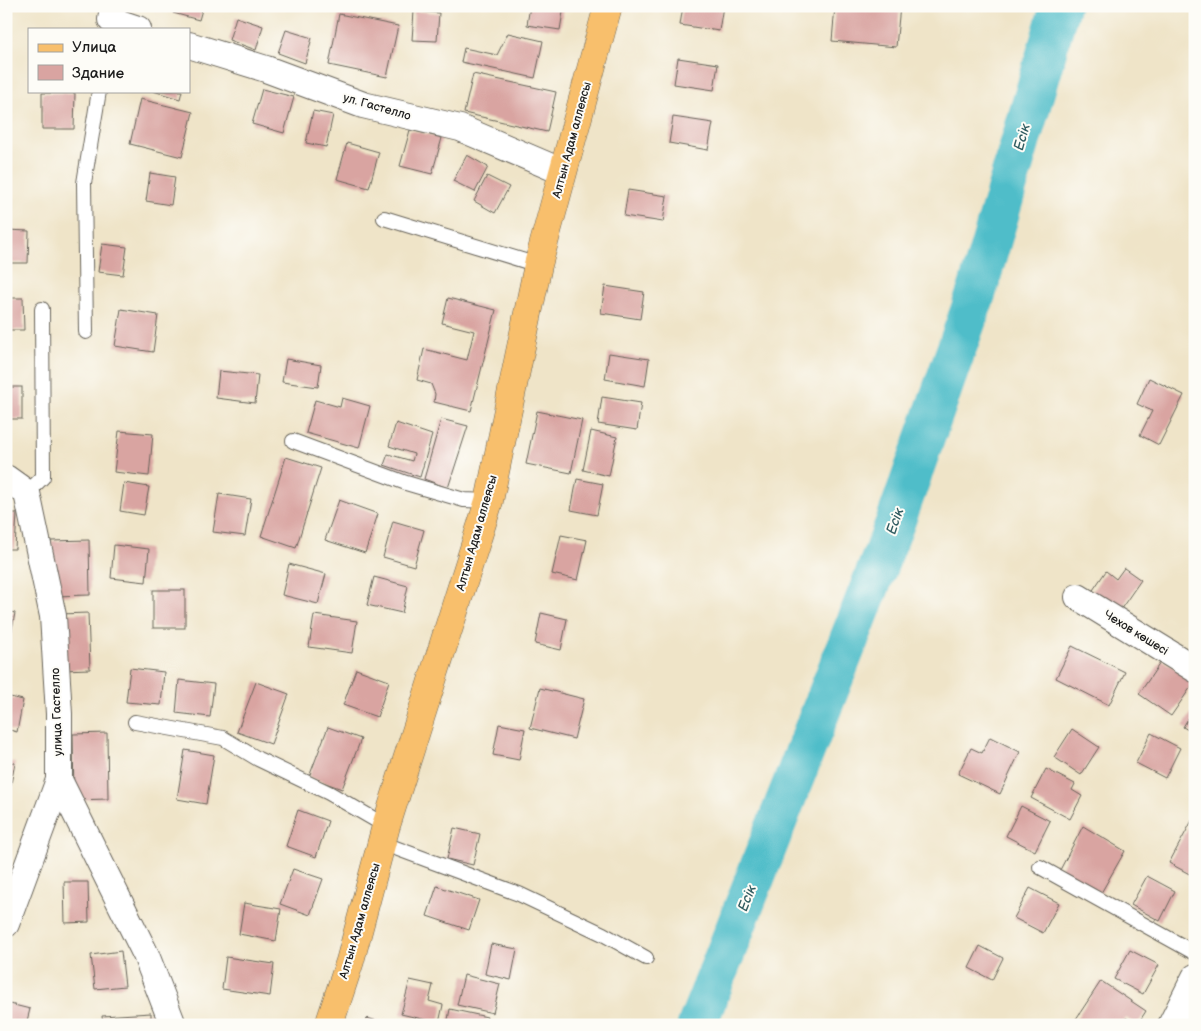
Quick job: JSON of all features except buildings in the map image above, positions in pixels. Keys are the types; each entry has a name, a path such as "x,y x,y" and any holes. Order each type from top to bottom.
{"main road":[{"name":"Алтын Адам аллеясы","path":"329,1025 350,961 384,834 490,501 538,265 608,6"}],"street":[{"path":"111,18 136,28"},
{"name":"ул. Гастелло","path":"190,45 266,69 363,105 460,128 563,172"},
{"path":"6,478 27,493"},
{"name":"улица Гастелло","path":"6,924 60,780 59,714 52,616 27,493"},
{"name":"Чехов көшесі","path":"1078,597 1195,669"},
{"path":"60,780 146,954 173,1025"},
{"path":"1171,1025 1195,978"}],"lane":[{"path":"86,332 84,183 99,92"},
{"path":"384,218 538,265"},
{"path":"27,493 44,477 42,309"},
{"path":"293,441 406,483 464,500 490,501"},
{"path":"135,722 223,738 258,759 329,793 384,834 519,894 603,934 646,958"},
{"path":"1040,867 1195,953"}],"waterway":[{"name":"Есік","path":"697,1025 895,523 977,291 1060,6"}]}
